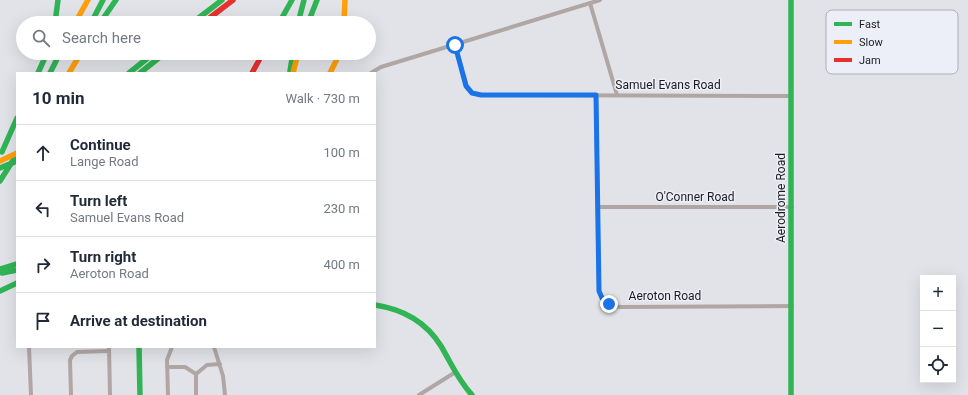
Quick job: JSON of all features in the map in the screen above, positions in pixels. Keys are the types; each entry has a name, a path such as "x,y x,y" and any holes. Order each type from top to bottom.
{"main road":[{"path":"56,16 58,0"},
{"path":"79,16 88,0"},
{"path":"95,16 103,0"},
{"path":"105,16 116,0"},
{"path":"201,16 222,0"},
{"path":"212,16 233,0"},
{"path":"283,16 292,0"},
{"path":"300,16 304,0"},
{"path":"311,16 317,0"},
{"path":"344,0 344,16"},
{"name":"Aerodrome Road","path":"791,0 791,395"},
{"path":"38,72 44,60"},
{"path":"50,72 56,60"},
{"path":"66,72 72,60"},
{"path":"70,72 77,60"},
{"path":"130,72 145,60"},
{"path":"141,72 156,60"},
{"path":"253,72 259,60"},
{"path":"289,72 292,60"},
{"path":"293,72 296,60"},
{"path":"330,72 336,60"},
{"path":"1,153 16,120"},
{"path":"1,153 16,130"},
{"path":"0,161 16,154"},
{"path":"0,181 16,156"},
{"path":"0,168 16,161"},
{"path":"0,269 16,264"},
{"path":"0,273 16,270"},
{"path":"0,291 16,283"},
{"path":"0,294 16,288"},
{"path":"376,305 396,310 415,318 421,323 438,341 458,380 472,395"},
{"path":"139,348 140,395"},
{"path":"142,348 143,395"}],"street":[{"path":"372,72 380,67 600,0"},
{"path":"590,3 616,95"},
{"name":"Samuel Evans Road","path":"455,45 466,86 472,93 481,95 792,96"},
{"name":"Aeroton Road","path":"596,95 599,291 602,298 609,304 620,307 792,306"},
{"name":"O'Conner Road","path":"598,207 792,207"},
{"path":"29,348 30,395"},
{"path":"168,395 167,360 172,348"},
{"path":"214,348 223,376 225,395"},
{"path":"71,395 70,360 72,356 77,352 109,349 110,395"},
{"path":"196,395 196,374 205,366 220,364"},
{"path":"167,367 185,367 196,374"},
{"path":"419,395 454,373"}],"traffic: fast":[{"path":"56,16 58,0"},
{"path":"95,16 103,0"},
{"path":"105,16 116,0"},
{"path":"201,16 222,0"},
{"path":"283,16 292,0"},
{"path":"300,16 304,0"},
{"path":"311,16 317,0"},
{"path":"791,0 791,395"},
{"path":"38,72 44,60"},
{"path":"50,72 56,60"},
{"path":"130,72 145,60"},
{"path":"141,72 156,60"},
{"path":"290,71 292,60"},
{"path":"2,152 16,120"},
{"path":"0,181 16,156"},
{"path":"0,168 16,161"},
{"path":"0,269 16,264"},
{"path":"2,273 16,270"},
{"path":"0,291 16,283"},
{"path":"376,305 404,313 428,330 441,346 459,377 472,395"},
{"path":"139,348 140,395"}],"traffic: slow":[{"path":"79,16 88,0"},
{"path":"344,16 345,0"},
{"path":"70,72 77,60"},
{"path":"293,72 296,60"},
{"path":"330,72 336,60"},
{"path":"0,161 16,153"}],"traffic: jam":[{"path":"212,16 233,0"},
{"path":"253,72 259,60"}],"route":[{"path":"455,45 466,86 472,93 481,95 596,95 599,291 602,298 609,304"}]}
